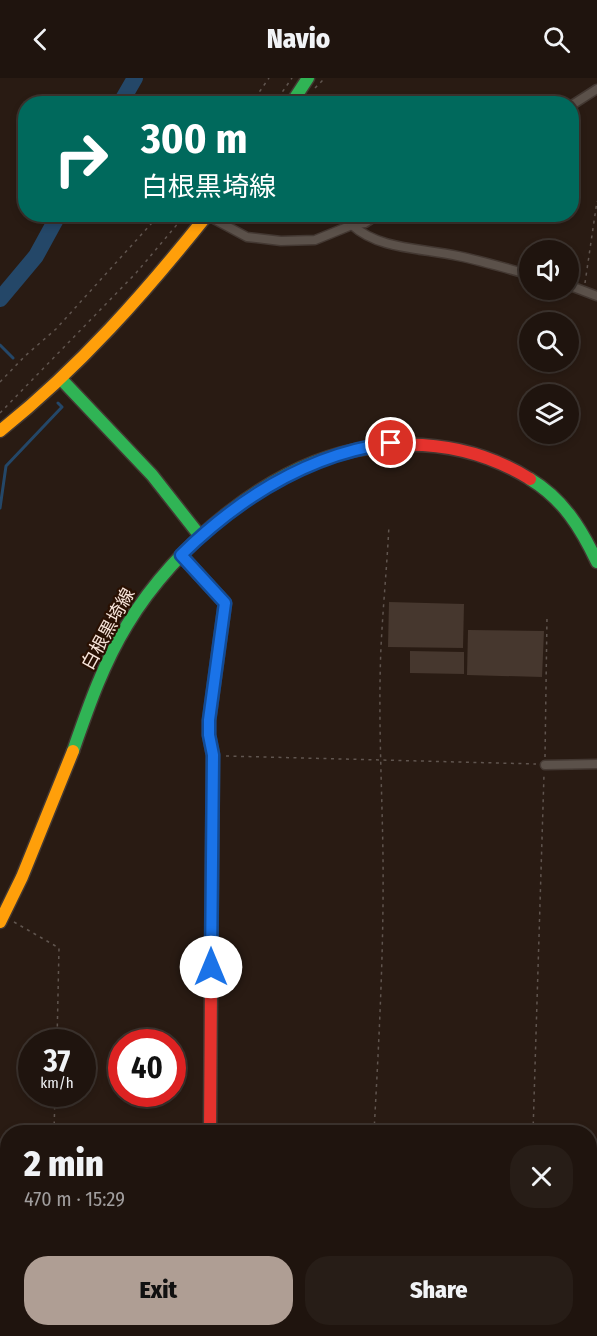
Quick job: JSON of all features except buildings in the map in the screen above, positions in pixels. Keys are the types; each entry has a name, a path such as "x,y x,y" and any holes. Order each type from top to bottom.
{"street":[{"path":"296,96 308,78"},
{"path":"579,101 597,89"},
{"path":"0,431 61,379 126,312 202,222"},
{"path":"220,222 247,237 281,241 315,240 352,225 367,222"},
{"path":"352,225 361,233 398,247 457,256 519,272"},
{"path":"579,288 597,296"},
{"path":"61,379 152,475 200,536"},
{"name":"白根黒埼線","path":"2,919 25,870 107,662 139,605 200,536 258,492 310,464 367,446 417,443 452,447 495,461 543,488 578,524 597,562"},
{"path":"181,555 225,603 209,720 213,755 210,1125"},
{"path":"544,765 597,764"}],"path":[{"path":"257,96 269,78"},
{"path":"280,96 292,78"},
{"path":"584,289 597,201"},
{"path":"0,382 56,329 153,222"},
{"path":"0,413 136,273 179,222"},
{"path":"374,1125 382,957 381,648 389,525"},
{"path":"533,1125 547,617"},
{"path":"213,755 544,765"},
{"path":"2,919 59,948 57,1029"},
{"path":"54,1125 55,1107"}],"waterway":[{"path":"125,96 135,78"},
{"path":"0,299 36,256 55,222"},
{"path":"0,345 13,358"},
{"path":"0,508 6,466 62,407 58,403"}],"traffic: fast":[{"path":"296,96 308,78"},
{"path":"61,379 152,475 200,536"},
{"path":"73,751 97,686 118,640 147,595 199,537 230,511 297,470 332,456 368,448"},
{"path":"530,479 542,487 570,515 597,562"},
{"path":"181,555 225,603 209,721 213,755 211,985"}],"traffic: slow":[{"path":"0,431 57,382 110,329 201,222"},
{"path":"0,922 22,877 73,751"}],"traffic: jam":[{"path":"368,448 390,445 452,448 492,460 530,479"},
{"path":"210,1125 211,985"}],"route":[{"path":"211,967 213,755 209,720 225,603 181,555 226,515 285,476 339,454 367,446 391,443"}]}
